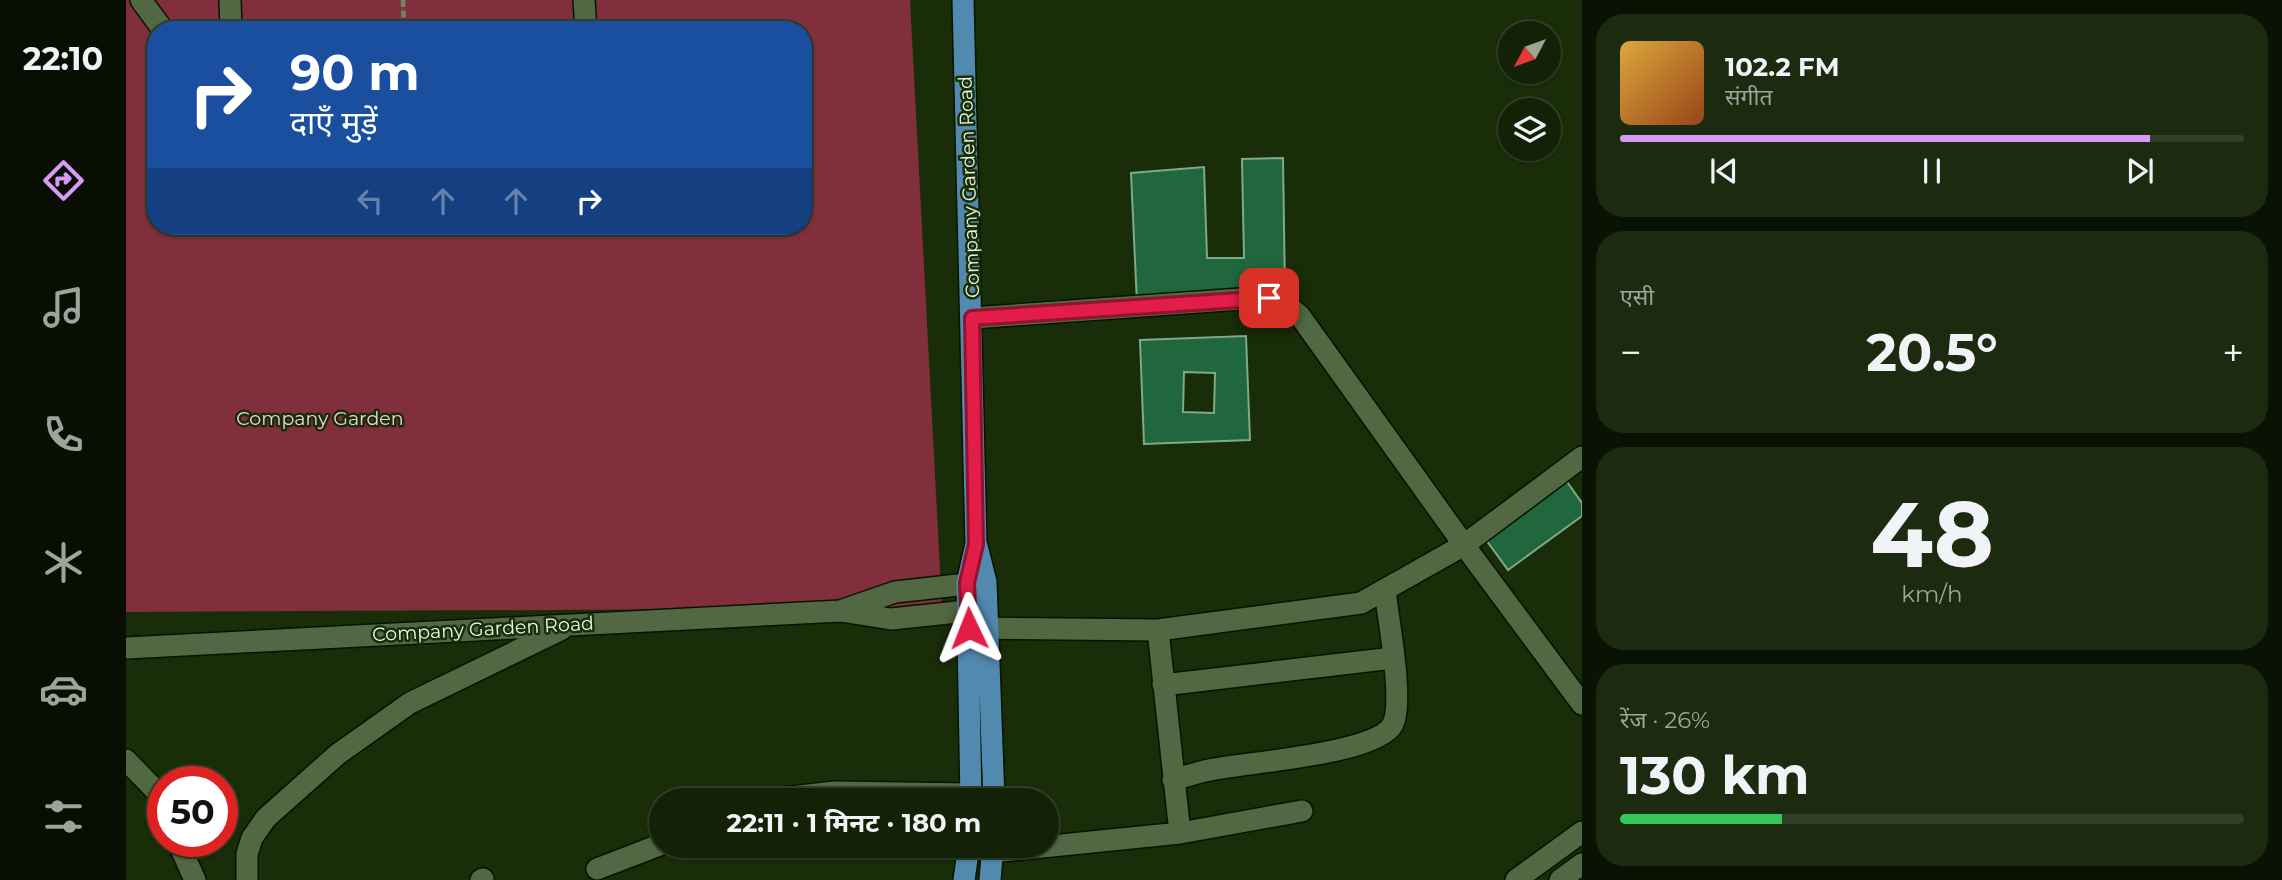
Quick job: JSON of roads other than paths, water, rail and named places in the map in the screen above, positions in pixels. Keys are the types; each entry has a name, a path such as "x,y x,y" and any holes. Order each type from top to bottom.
{"main road":[{"name":"Company Garden Road","path":"963,0 979,618"},
{"path":"971,788 979,618"},
{"path":"979,618 993,788"},
{"path":"990,880 992,858"}],"street":[{"path":"141,0 156,21"},
{"path":"230,0 231,21"},
{"path":"584,0 585,21"},
{"path":"972,318 1255,298 1281,300 1300,316 1582,704"},
{"path":"979,618 1158,630 1361,603 1464,545 1582,457"},
{"name":"Company Garden Road","path":"841,611 895,592 976,583"},
{"path":"1173,780 1212,769 1349,749 1375,740 1393,725 1396,712 1393,658 1385,590"},
{"name":"Company Garden Road","path":"126,648 841,611 891,619 979,618"},
{"path":"247,880 247,854 252,838 266,818 338,754 410,703 572,624"},
{"path":"1158,630 1180,833"},
{"path":"1163,685 1393,658"},
{"path":"126,760 147,782"},
{"path":"1059,843 1180,833 1302,811"},
{"path":"1516,880 1582,832"},
{"path":"597,869 649,850"},
{"path":"185,857 195,880"},
{"path":"1560,880 1582,864"},
{"path":"965,874 990,880"}],"park label":[{"name":"Company Garden","path":"320,418"}]}
